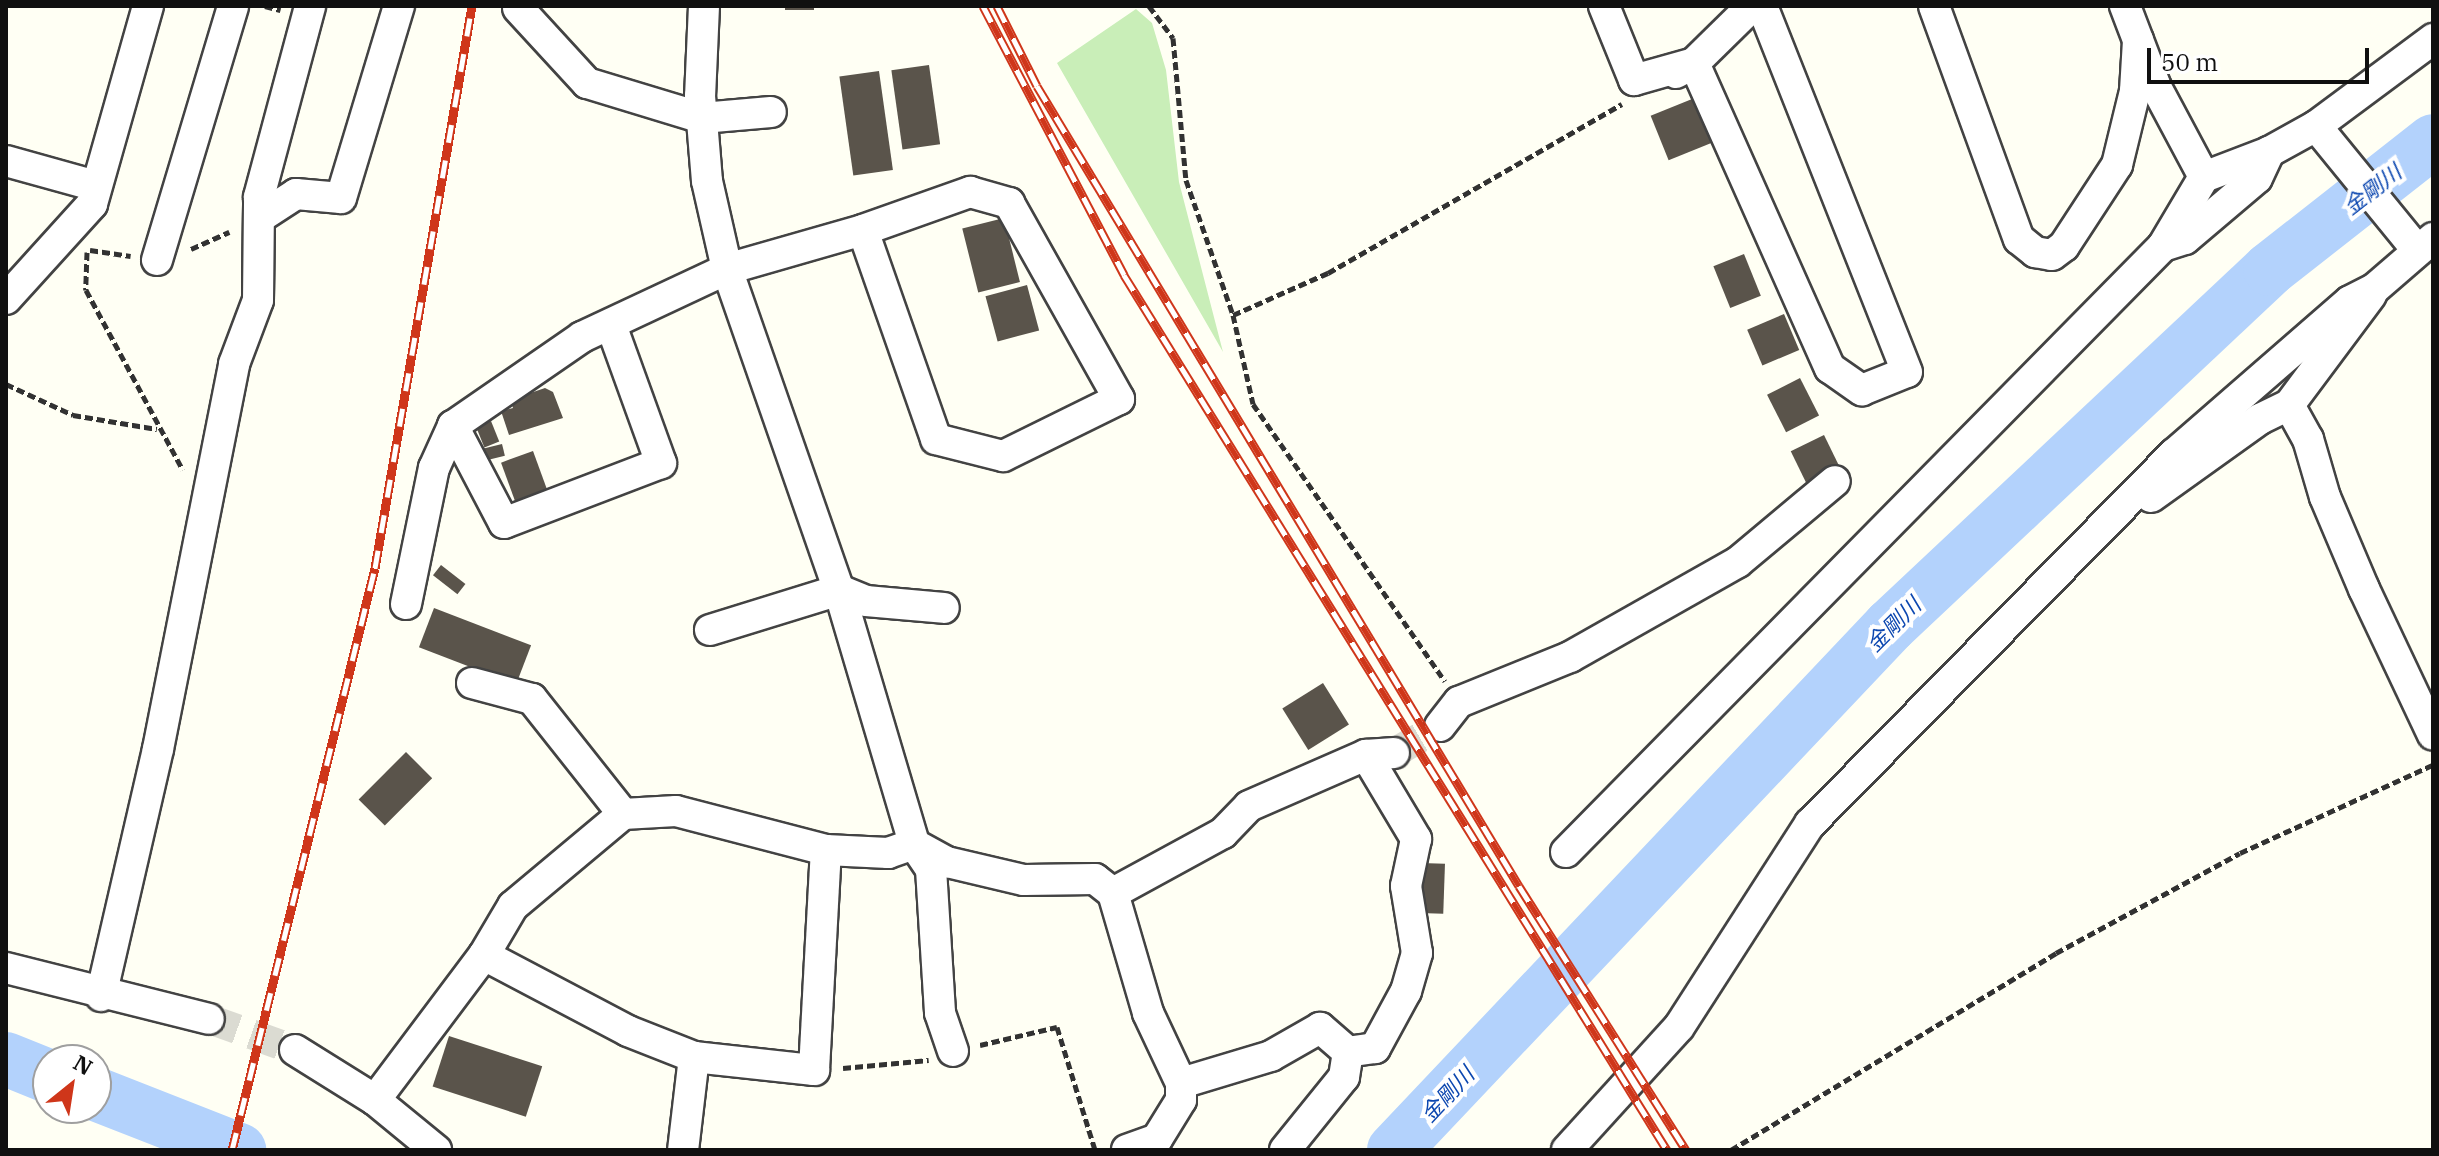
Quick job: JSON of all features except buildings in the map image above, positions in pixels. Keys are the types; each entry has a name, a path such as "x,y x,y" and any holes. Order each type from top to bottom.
{"street":[{"path":"6,299 94,195 148,6"},
{"path":"157,260 233,6"},
{"path":"101,996 234,364 258,300 259,197 310,6"},
{"path":"259,218 296,194 341,198 399,6"},
{"path":"704,6 702,118 707,181 727,269 839,590 914,844 931,869 940,1013 953,1051"},
{"path":"1604,6 1634,80 1694,63"},
{"path":"1637,96 1694,63 1752,6"},
{"path":"1694,63 1830,368 1862,390 1907,372 1762,6"},
{"path":"1934,6 2019,239 2035,252 2052,255 2064,246 2117,165 2135,91 2138,40"},
{"path":"2125,6 2156,87 2204,177"},
{"path":"518,8 587,83 702,118 771,112"},
{"path":"1566,852 2163,246 2204,177 2269,152 2316,126 2433,39"},
{"path":"1567,1150 1679,1027 1810,824 2128,502 2350,301 2374,289 2425,244 2316,126"},
{"path":"2163,246 2185,239 2257,178 2269,152"},
{"path":"6,161 94,195"},
{"path":"406,604 434,468 453,426 582,337 727,269 863,230 970,192 1009,203 1119,399 1003,456 936,439 863,230"},
{"path":"2128,502 2154,496 2260,419 2289,405 2362,313 2374,289"},
{"path":"453,426 504,523 661,463 611,325"},
{"path":"2289,405 2308,439 2325,497 2364,589 2433,735"},
{"path":"1440,726 1459,702 1570,657 1738,562 1835,481"},
{"path":"710,630 839,590 866,601 944,608"},
{"path":"472,683 532,699 623,814"},
{"path":"1113,893 1223,833 1249,806 1380,754 1416,839 1406,886 1417,953 1406,991 1375,1048 1348,1052 1320,1028 1271,1056 1181,1083"},
{"path":"375,1100 484,955 513,906 623,814 676,811 826,850 888,853 914,844 947,862 1024,880 1095,879 1113,893 1148,1013 1181,1083 1181,1100 1157,1139 1127,1150"},
{"path":"484,955 628,1031 694,1057 814,1070 826,850"},
{"path":"6,968 101,996 209,1019"},
{"path":"295,1050 375,1100 436,1150"},
{"path":"1285,1150 1344,1077 1348,1052"},
{"path":"683,1150 694,1057"}],"path":[{"path":"1149,6 1173,38 1186,180 1233,315 1253,404 1459,702"},
{"path":"1233,315 1328,273 1637,96"},
{"path":"94,195 86,290 157,429 206,507"},
{"path":"6,384 73,415 157,429"},
{"path":"1731,1150 2056,953 2240,853 2433,765"},
{"path":"814,1070 920,1064 953,1051 1057,1027 1095,1150"}],"green space":[{"path":"1136,9 1152,23 1166,70 1179,182 1223,352 1057,63"}],"waterway":[{"name":"金剛川","path":"1394,1150 1890,626 2270,269 2433,141"},
{"name":"金剛川","path":"6,1059 32,1070"},
{"name":"金剛川","path":"112,1100 239,1150"}],"tunnel":[{"path":"1394,753 1440,726"},
{"path":"209,1019 295,1050"}],"railway":[{"path":"232,1150 375,568 472,6"},
{"path":"983,6 1124,275 1667,1150"},
{"path":"997,6 1037,86 1519,886 1686,1150"}]}
